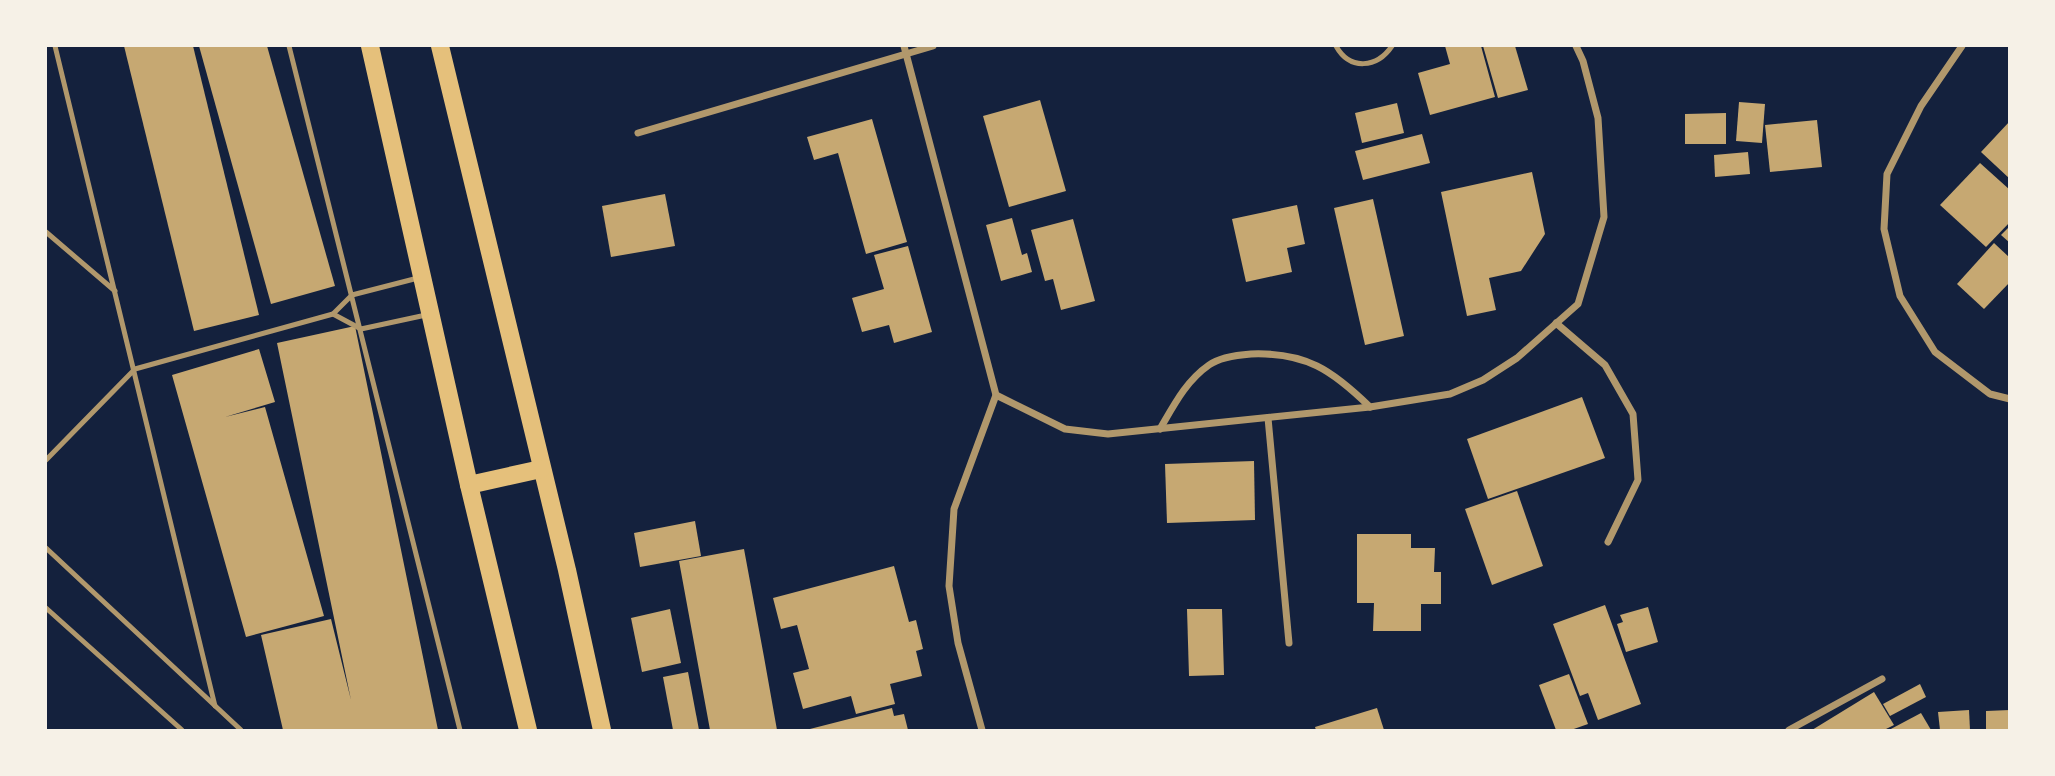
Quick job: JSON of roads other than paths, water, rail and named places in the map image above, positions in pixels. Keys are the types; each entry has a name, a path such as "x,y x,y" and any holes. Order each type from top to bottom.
{"main road":[{"path":"370,46 469,485 528,730"},
{"path":"440,46 567,570 602,730"},
{"path":"469,485 541,469"}],"street":[{"path":"638,133 905,50 933,46"},
{"path":"996,395 1065,429 1108,434 1370,407 1450,394 1483,380 1517,358 1578,303 1604,217 1598,118 1583,61 1576,46"},
{"path":"1962,46 1920,106 1887,174 1884,229 1900,296 1935,352 1990,394 2010,399"},
{"path":"905,50 996,395 954,509 949,586 958,643 982,730"},
{"path":"1556,323 1605,366 1633,414 1638,480 1608,542"},
{"path":"1160,429 1183,389 1210,363 1237,355 1297,357 1343,381 1370,407"},
{"path":"1268,418 1289,643"},
{"path":"1789,730 1882,679"}],"lane":[{"path":"55,46 215,706"},
{"path":"289,46 460,730"},
{"path":"1336,46 1348,60 1367,64 1386,55 1392,46"},
{"path":"46,232 116,292"},
{"path":"46,460 135,369 333,314 352,295 422,277"},
{"path":"333,314 360,329 430,314"},
{"path":"46,548 241,730"},
{"path":"46,608 182,730"}]}
